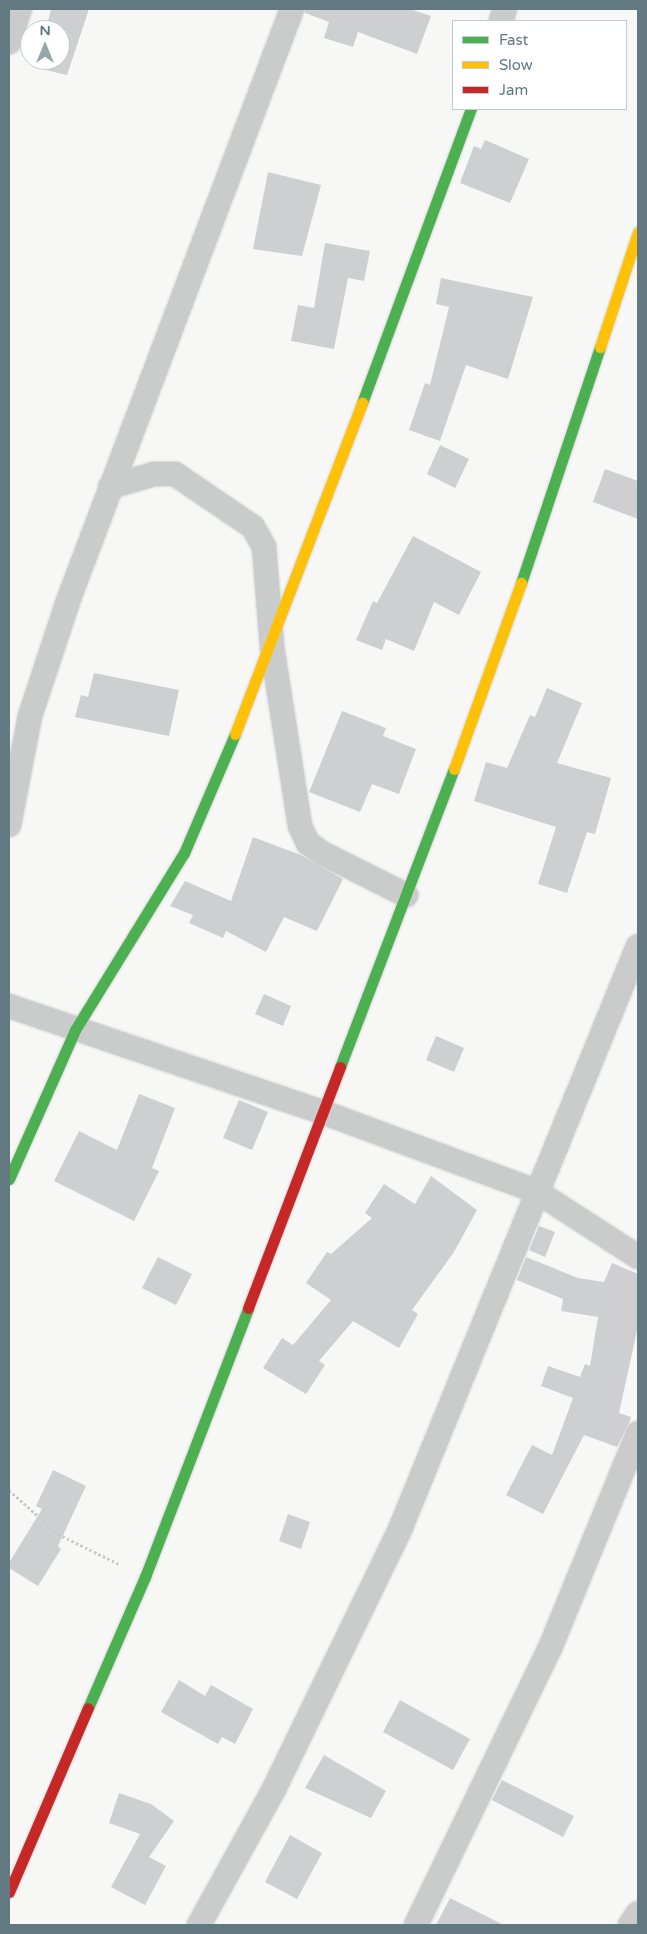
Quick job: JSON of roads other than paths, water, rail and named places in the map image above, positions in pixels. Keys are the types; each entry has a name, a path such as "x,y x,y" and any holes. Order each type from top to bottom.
{"street":[{"path":"9,42 20,9"},
{"path":"9,826 30,716 110,487 292,9"},
{"path":"9,1179 76,1030 184,852 272,647 471,110"},
{"path":"9,1892 145,1577 497,657 638,232"},
{"path":"110,487 154,474 175,474 253,527 264,547 272,647 300,826 308,843 406,895"},
{"path":"199,1925 274,1789 401,1528 536,1191 638,946"},
{"path":"9,1006 322,1112 536,1191 638,1257"},
{"path":"416,1925 550,1648 638,1433"},
{"path":"630,1925 638,1913"}]}
